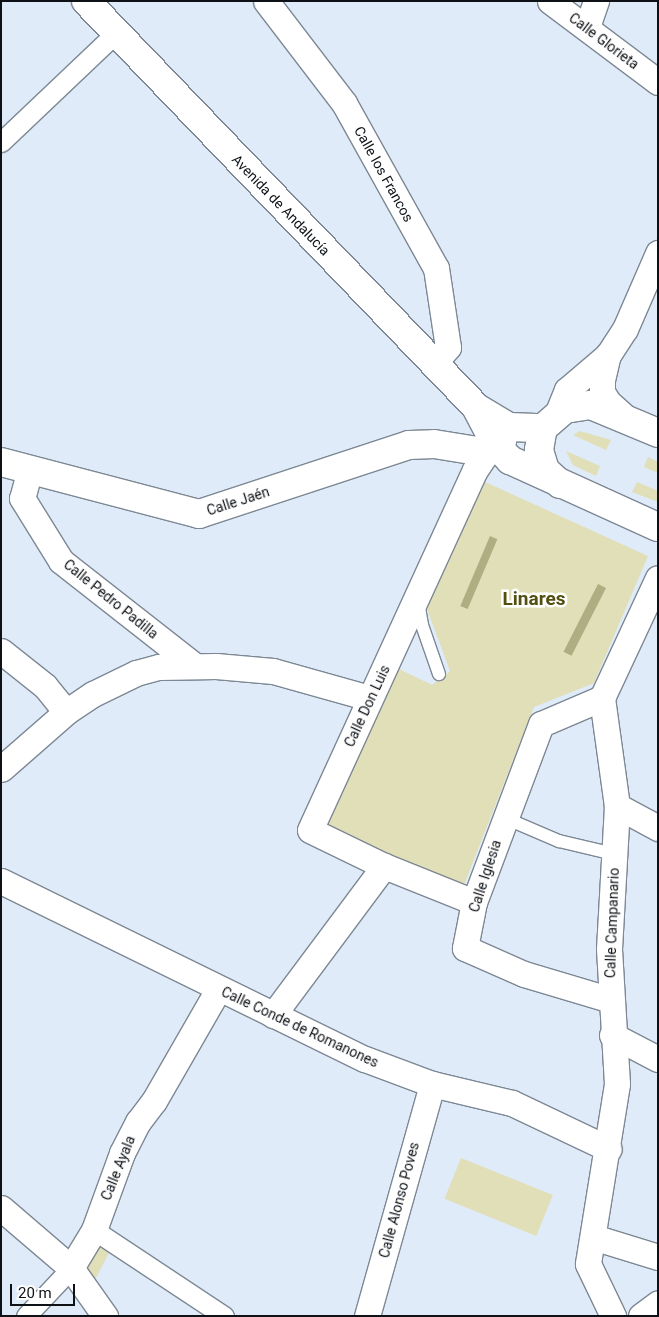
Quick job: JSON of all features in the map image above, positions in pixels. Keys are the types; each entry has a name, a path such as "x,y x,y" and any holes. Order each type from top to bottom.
{"main road":[{"name":"Avenida de Andalucía","path":"86,1 476,408"},
{"path":"476,408 509,427 544,424 571,406 592,404 658,433"},
{"path":"476,408 485,448 566,488 658,528"},
{"path":"544,424 539,450 541,464 550,476 566,488"},
{"name":"Calle Jaén","path":"1,462 199,514 409,445 434,444 485,448"}],"street":[{"name":"Calle los Francos","path":"266,1 344,103 436,268 448,346 434,363"},
{"name":"Calle Glorieta","path":"550,1 658,82"},
{"path":"587,27 596,1"},
{"path":"1,142 116,33"},
{"path":"485,448 544,424 567,390 608,355 625,329 658,252"},
{"path":"608,355 602,392 627,419"},
{"name":"Calle Don Luis","path":"474,902 384,866 310,830 370,698 418,600 485,448"},
{"name":"Calle Pedro Padilla","path":"30,469 22,498 61,561 195,666"},
{"path":"602,698 658,578"},
{"path":"1,651 45,686 66,712"},
{"path":"1,769 66,712 93,694 136,674 159,668 195,666 273,671 370,698"},
{"name":"Calle Campanario","path":"602,698 616,806 609,948 612,1035 617,1084 609,1149 588,1264 613,1316"},
{"name":"Calle Iglesia","path":"602,698 541,724 474,902 465,948 524,974 610,1000"},
{"path":"616,806 658,828"},
{"path":"273,1015 384,866"},
{"name":"Calle Conde de Romanones","path":"1,881 365,1059 432,1084 512,1104 609,1149"},
{"name":"Calle Ayala","path":"26,1316 71,1268 94,1230 122,1153 138,1122 154,1101 219,988"},
{"path":"612,1035 658,1059"},
{"name":"Calle Alonso Poves","path":"367,1316 432,1084"},
{"path":"1,1208 71,1268 105,1316"},
{"path":"94,1230 224,1316"},
{"path":"593,1237 658,1257"},
{"path":"641,1316 658,1303"}],"lane":[{"path":"418,600 422,624 439,674"},
{"path":"505,818 559,841 614,854"}],"green space":[{"path":"580,431 611,440 606,450 573,435"},
{"path":"566,451 600,466 596,476 573,465"},
{"path":"648,457 658,462 658,473 644,467"},
{"path":"485,482 648,556 594,683 534,707 462,890 319,827 391,665 432,685 450,671 427,609"},
{"path":"637,482 658,491 658,502 632,492"},
{"path":"461,1158 553,1195 536,1236 445,1199"},
{"path":"87,1241 113,1245 96,1278 88,1277 78,1261"}],"shaded area":[{"path":"490,536 497,539 468,609 460,606"},
{"path":"598,584 606,588 572,656 563,652"}],"district":[{"name":"Linares","path":"534,599"}]}
